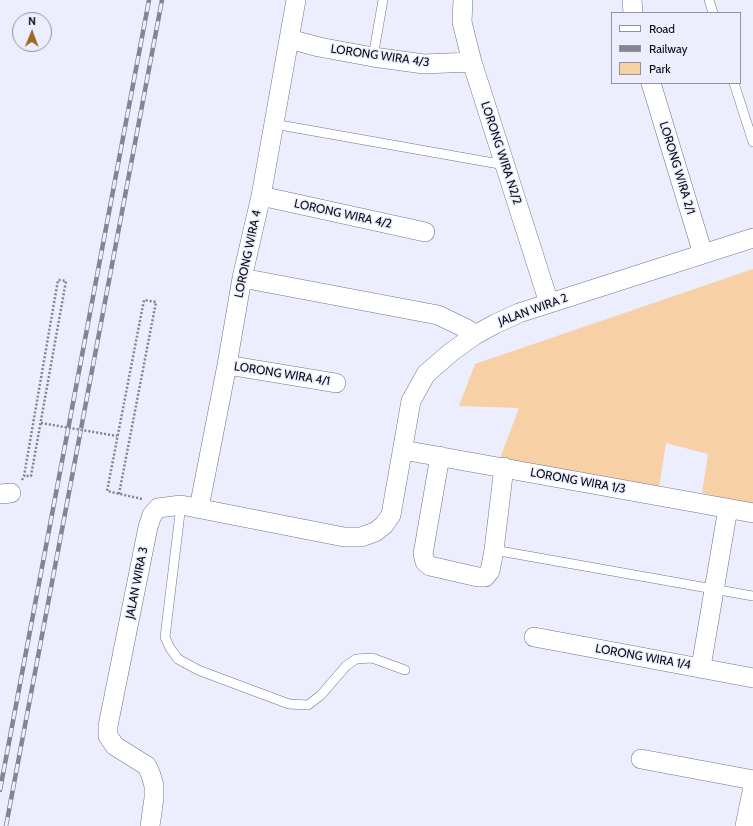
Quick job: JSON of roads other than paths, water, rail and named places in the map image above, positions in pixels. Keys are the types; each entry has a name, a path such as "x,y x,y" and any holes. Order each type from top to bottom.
{"street":[{"name":"LORONG WIRA 4","path":"190,507 227,365 242,278 261,196 296,0"},
{"name":"LORONG WIRA N2/2","path":"463,0 462,22 472,62 549,303"},
{"path":"632,0 633,12"},
{"name":"LORONG WIRA 4/3","path":"290,40 373,58 424,64 472,62"},
{"name":"LORONG WIRA 2/1","path":"651,84 703,254"},
{"name":"LORONG WIRA 4/2","path":"261,196 426,232"},
{"name":"JALAN WIRA 2","path":"344,537 361,537 375,532 391,515 411,401 426,374 450,353 475,335 519,313 753,238"},
{"path":"242,278 438,315 467,328 475,335"},
{"name":"LORONG WIRA 4/1","path":"227,365 336,382"},
{"name":"LORONG WIRA 1/3","path":"403,450 753,512"},
{"path":"440,456 423,554 425,562 430,566 478,578 485,577 490,571 504,467"},
{"name":"JALAN WIRA 3","path":"150,826 154,798 154,786 151,775 147,766 115,746 108,736 108,726 148,527 152,515 158,508 190,507 344,537"},
{"path":"701,667 728,508"},
{"name":"LORONG WIRA 1/4","path":"534,637 701,667 753,678"},
{"path":"641,759 753,780"},
{"path":"745,826 753,787"}],"lane":[{"path":"373,58 383,0"},
{"path":"709,0 713,12"},
{"path":"734,84 753,142"},
{"path":"274,124 505,165"},
{"path":"190,507 165,637 170,648 178,659 198,670 289,704 308,705 321,695 346,666 356,659 372,658 405,670"},
{"path":"494,550 753,596"}],"railway":[{"path":"0,790 149,0"},
{"path":"6,826 162,0"}]}
